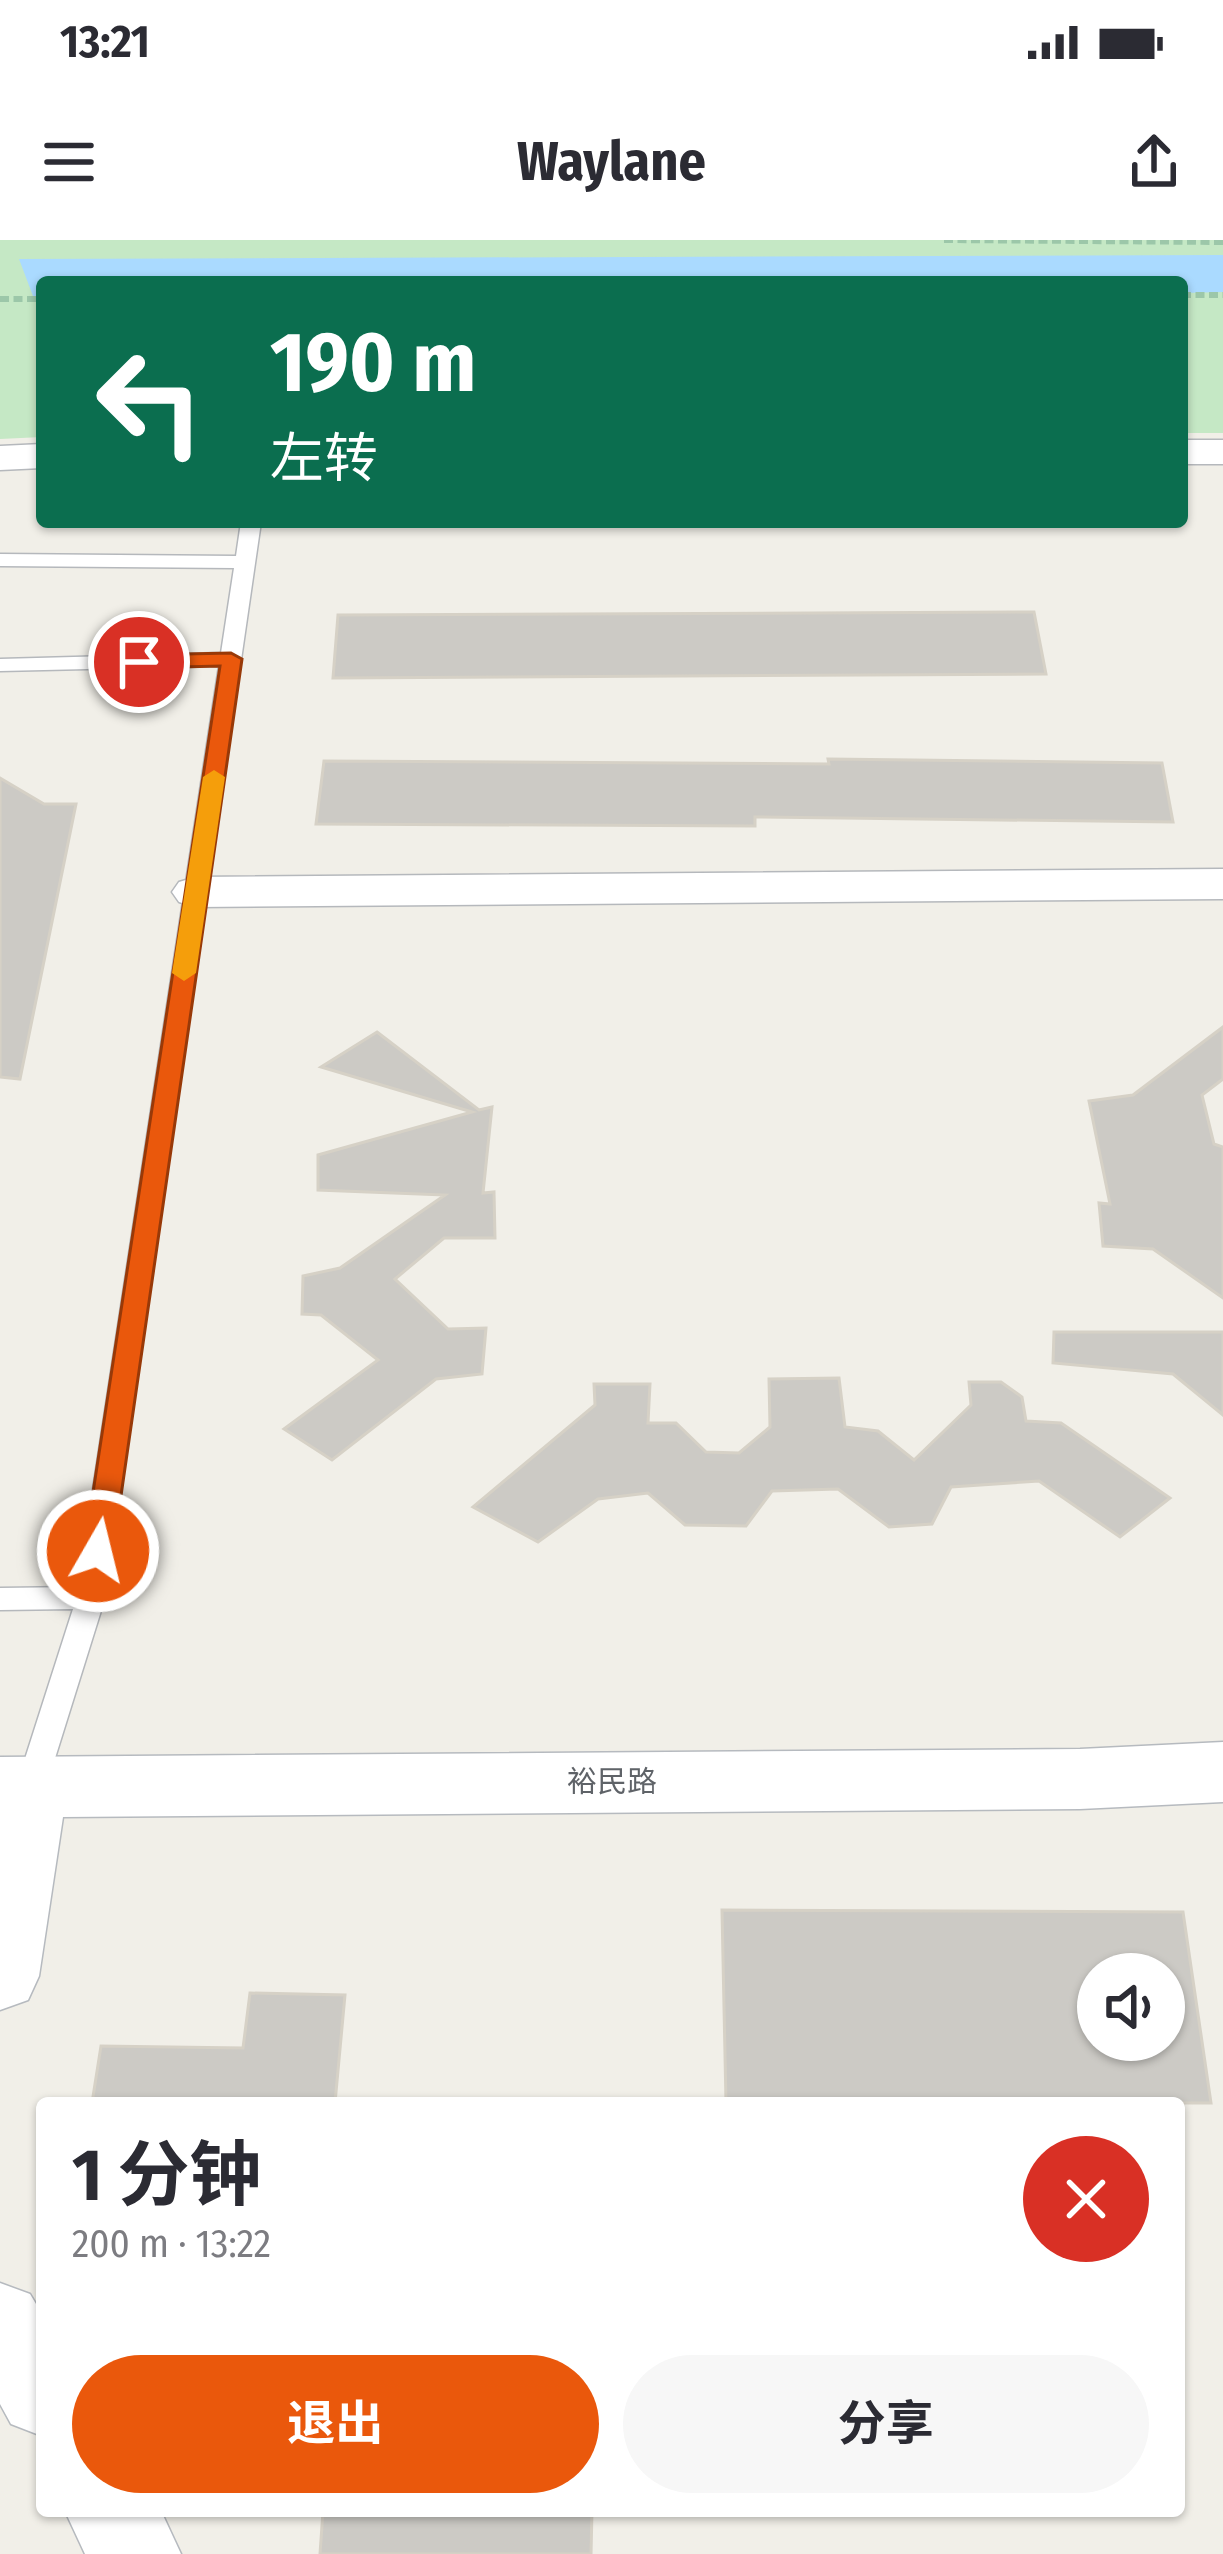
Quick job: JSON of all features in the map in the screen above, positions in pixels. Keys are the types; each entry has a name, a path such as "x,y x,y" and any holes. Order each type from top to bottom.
{"street":[{"path":"1188,452 1223,452"},
{"path":"0,458 36,456"},
{"path":"196,892 1223,884"},
{"name":"裕民路","path":"15,1787 1080,1779 1223,1772"},
{"path":"0,1976 15,1787"},
{"path":"0,2323 36,2384"},
{"path":"114,2517 136,2554"}],"lane":[{"path":"15,1787 91,1598 250,528"},
{"path":"0,560 245,562"},
{"path":"0,665 231,659"},
{"path":"0,1599 91,1598"}],"path":[{"path":"944,240 1223,242"},
{"path":"1188,295 1223,295"},
{"path":"0,299 36,299"}],"green space":[{"path":"0,240 1223,240 1223,433 1188,433 1188,276 36,276 36,437 0,439"}],"water":[{"path":"1223,255 1223,292 1188,293 1188,276 36,276 33,296 19,259"}],"building":[{"path":"1034,612 1046,674 333,678 338,615"},
{"path":"828,759 1162,763 1173,822 755,817 755,826 316,824 324,761 829,764"},
{"path":"0,778 44,804 76,804 20,1079 0,1077"},
{"path":"1223,1027 1223,1079 1202,1095 1214,1144 1223,1147 1223,1298 1153,1249 1103,1246 1099,1203 1110,1204 1089,1101 1133,1095"},
{"path":"377,1032 479,1110 492,1107 483,1193 494,1192 495,1238 444,1238 395,1279 448,1329 486,1328 482,1374 436,1379 332,1460 284,1429 378,1360 321,1315 302,1314 303,1276 340,1268 445,1195 318,1190 318,1155 472,1112 321,1067"},
{"path":"1054,1332 1223,1332 1223,1415 1173,1374 1053,1363"},
{"path":"839,1378 845,1427 878,1431 914,1460 971,1405 969,1382 1001,1382 1022,1397 1026,1421 1061,1423 1170,1498 1120,1537 1039,1481 951,1487 932,1524 889,1527 838,1489 772,1491 746,1526 685,1525 648,1493 598,1499 538,1542 473,1507 595,1405 594,1384 650,1384 648,1423 676,1423 706,1452 739,1453 770,1427 769,1379"},
{"path":"722,1910 1183,1912 1211,2103 1185,2103 1185,2097 726,2097"},
{"path":"250,1993 345,1995 336,2097 93,2097 101,2046 243,2048"},
{"path":"323,2517 592,2517 591,2554 320,2554"}],"slow traffic":[{"path":"184,973 214,777"}],"route":[{"path":"98,1551 231,659 139,662"}]}
